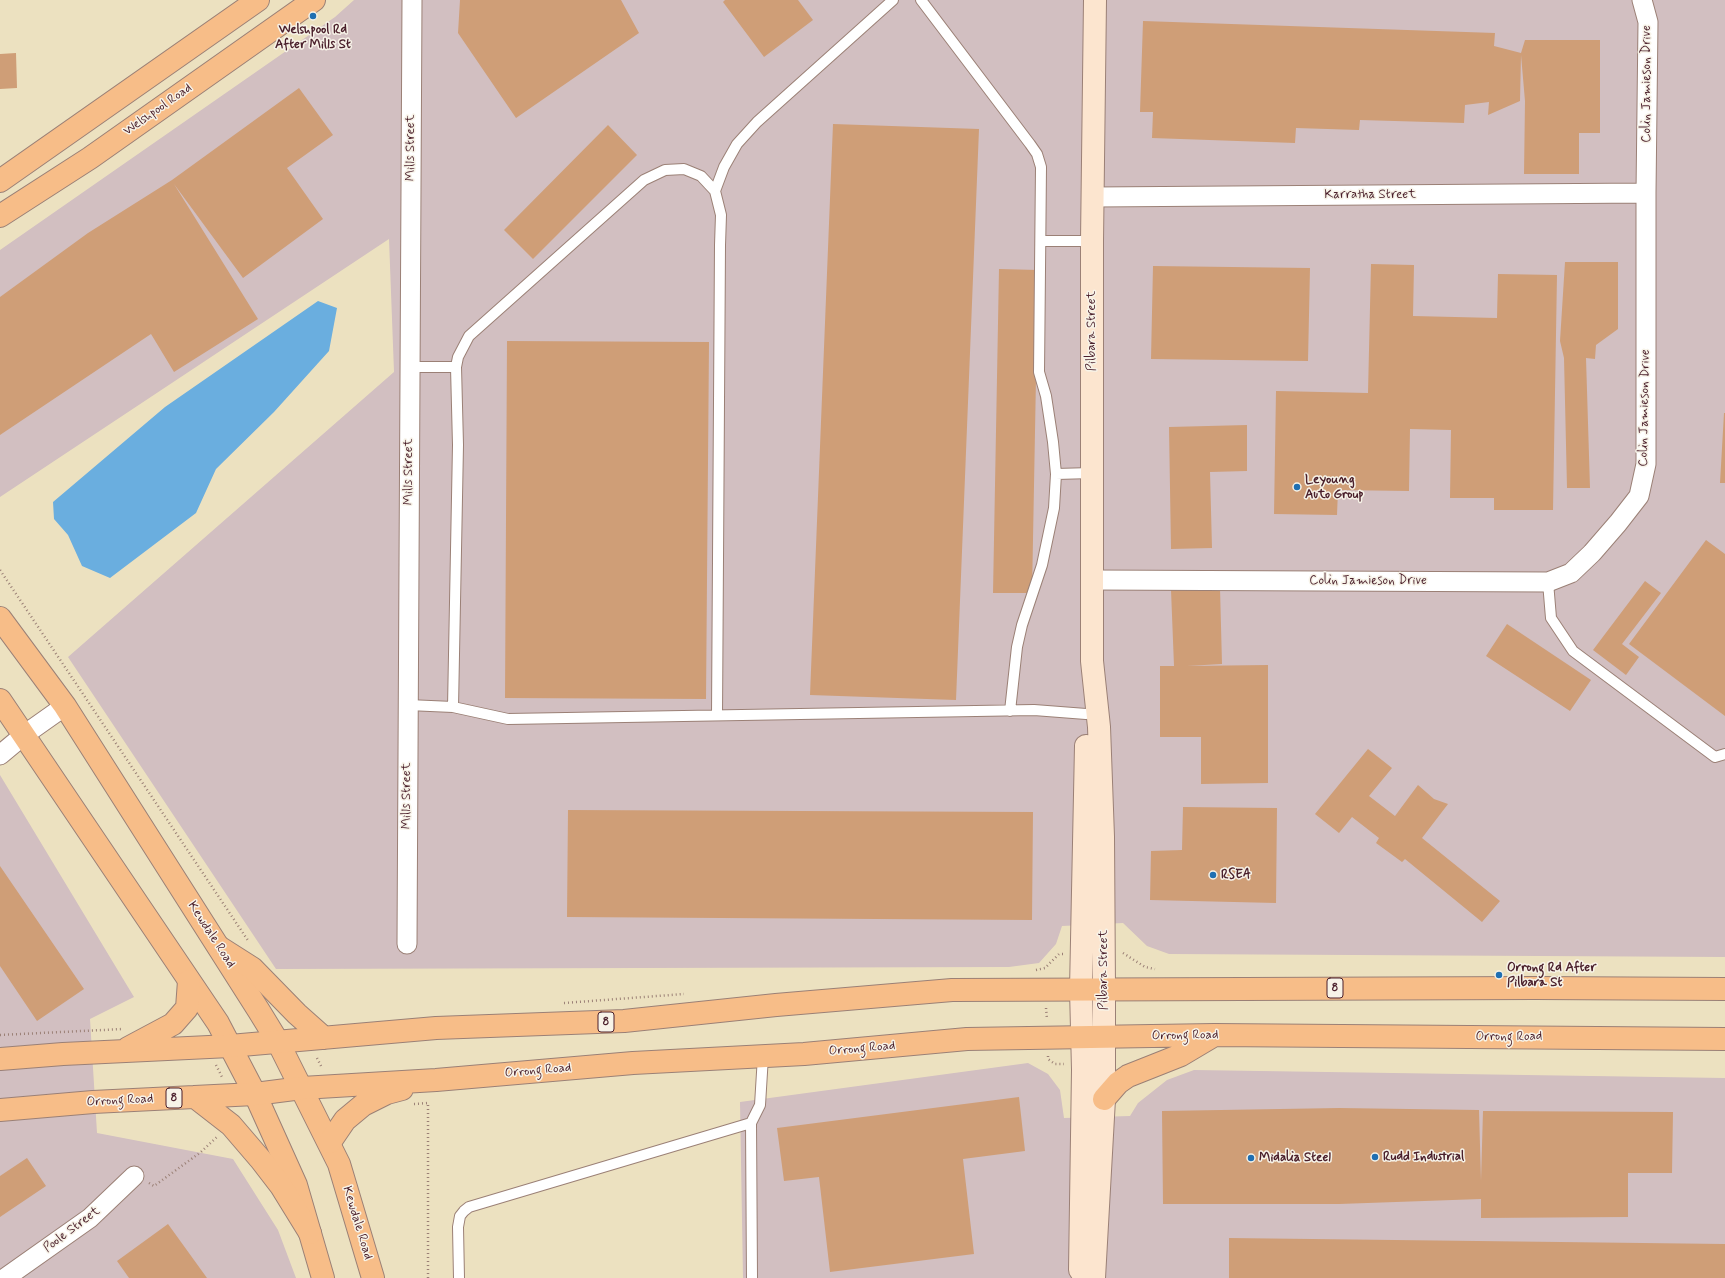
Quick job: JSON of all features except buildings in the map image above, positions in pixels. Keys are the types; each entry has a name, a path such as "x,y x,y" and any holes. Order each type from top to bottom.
{"main road":[{"path":"0,181 258,0"},
{"name":"Welshpool Road","path":"0,216 90,158 314,0"},
{"name":"Pilbara Street","path":"1094,1278 1104,1099 1103,837 1100,735 1092,661 1092,241 1094,197 1095,0"},
{"name":"Kewdale Road","path":"0,618 65,706 278,1042 330,1142 339,1164 373,1278"},
{"name":"Pilbara Street","path":"1080,1278 1081,989 1086,714 1092,661"},
{"path":"0,700 218,1023 255,1094 296,1185 323,1278"},
{"path":"219,947 252,968 297,1014 324,1038"},
{"path":"123,1051 174,1024 188,1008 189,981"},
{"name":"8","path":"0,1059 62,1054 230,1046 436,1028 624,1021 776,1005 952,990 1535,988 1725,989"},
{"path":"1104,1099 1118,1083 1128,1076 1181,1054 1214,1035"},
{"name":"Orrong Road","path":"0,1110 93,1102 255,1094 302,1088 436,1080 633,1063 804,1054 967,1039 1047,1048 1082,1036 1214,1035 1725,1039"},
{"path":"330,1142 345,1120 362,1105 387,1094 436,1080"},
{"path":"195,1097 231,1125 281,1186 310,1233"}],"street":[{"name":"Mills Street","path":"407,944 412,0"},
{"name":"Colin Jamieson Drive","path":"1092,580 1548,582 1571,573 1592,553 1618,523 1638,496 1646,464 1646,193 1648,22 1642,0"},
{"name":"Karratha Street","path":"1094,197 1646,193"},
{"path":"0,755 24,735 65,706"},
{"name":"Poole Street","path":"5,1278 90,1218 134,1176"}],"lane":[{"path":"715,191 724,167 737,144 757,122 892,0"},
{"path":"921,0 1037,154 1041,167 1039,372 1046,396 1051,422 1056,474 1054,508 1049,535 1042,565 1022,625 1017,647 1010,711"},
{"path":"453,707 458,445 456,367 458,357 469,336 644,180 665,170 684,169 701,176 715,191 721,215 717,715"},
{"path":"1041,241 1092,241"},
{"path":"409,367 456,367"},
{"path":"1056,474 1092,474"},
{"path":"1548,582 1551,618 1573,651 1715,757 1725,754"},
{"path":"408,705 453,707 508,719 1034,710 1086,714"},
{"path":"752,1278 751,1123 760,1105 764,1056"},
{"path":"459,1278 458,1227 460,1216 469,1207 751,1123"}],"path":[{"path":"0,570 250,943"},
{"path":"1045,968 1047,1048 1055,1064"},
{"path":"0,1036 130,1028"},
{"path":"206,1047 232,1095"},
{"path":"413,1104 428,1103 428,1278"},
{"path":"134,1176 154,1186 201,1152 231,1125"}],"shaded area":[{"path":"354,0 1725,0 1725,957 1169,954 1147,946 1123,923 1062,926 1056,944 1039,963 1009,967 276,969 68,657 394,372 389,239 0,497 0,250 335,17"},
{"path":"0,775 134,997 90,1019 97,1133 233,1159 278,1230 296,1278 0,1278"},
{"path":"1028,1063 1048,1074 1060,1090 1064,1118 1130,1116 1138,1103 1167,1080 1194,1070 1725,1078 1725,1278 743,1278 740,1102"}],"water":[{"path":"318,301 337,308 329,351 274,412 216,469 196,513 110,578 82,566 68,535 54,519 53,502 165,407"}],"place":[{"name":"Welshpool Rd After Mills St","path":"313,16"},
{"name":"Leyoung Auto Group","path":"1297,487"},
{"name":"RSEA","path":"1213,875"},
{"name":"Orrong Rd After Pilbara St","path":"1499,975"},
{"name":"Rudd Industrial","path":"1375,1157"},
{"name":"Midalia Steel","path":"1251,1158"}]}
